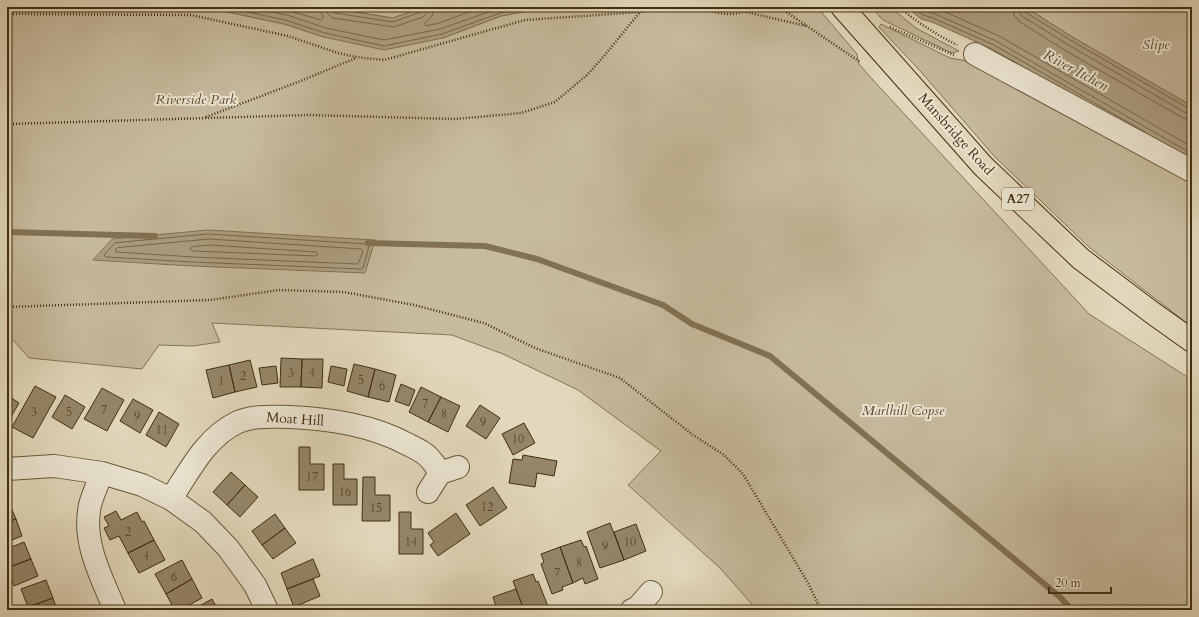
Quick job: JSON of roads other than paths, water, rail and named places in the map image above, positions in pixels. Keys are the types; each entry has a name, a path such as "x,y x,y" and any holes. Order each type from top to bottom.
{"main road":[{"name":"Mansbridge Road","path":"842,7 983,166 1081,259 1192,341"}],"street":[{"path":"975,54 1192,171"},
{"name":"Moat Hill","path":"171,499 203,449 220,434 238,422 258,416 312,418 363,426 393,436 419,450 449,470 428,492"},
{"path":"7,468 54,466 102,473 142,485 171,499 203,522 228,548 255,585 267,610"},
{"path":"102,473 90,505 88,532 92,553 115,610"},
{"path":"632,610 638,607 651,592"}],"water":[{"path":"204,7 323,7 393,18 424,7 550,7 501,16 443,38 384,50 324,37 284,24"},
{"name":"River Itchen","path":"906,7 1025,7 1074,38 1192,106 1192,164 992,49 932,22 921,19"},
{"path":"208,230 375,240 365,273 192,266 93,260 112,239"}],"waterway":[{"path":"7,232 155,236"},
{"path":"368,243 485,246 537,259 663,305 692,324 770,356 1060,597 1072,610"}],"park label":[{"name":"Slipe","path":"1156,44"},
{"name":"Riverside Park","path":"196,99"},
{"name":"Marlhill Copse","path":"903,410"}]}
